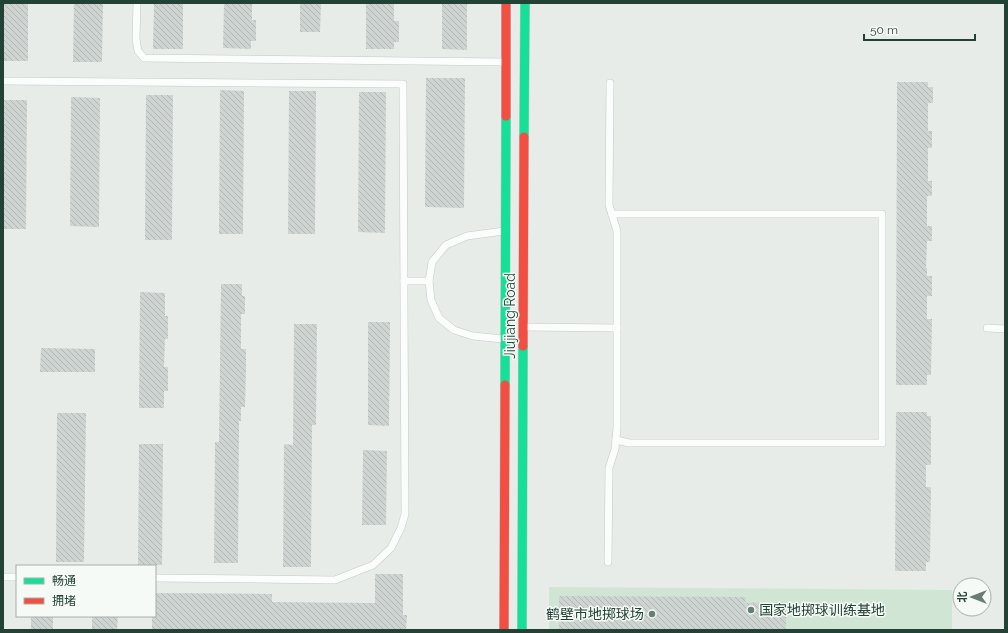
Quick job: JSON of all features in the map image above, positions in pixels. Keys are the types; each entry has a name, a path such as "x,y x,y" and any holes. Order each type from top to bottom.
{"street":[{"name":"Jiujiang Road","path":"504,630 506,3"},
{"name":"Jiujiang Road","path":"522,630 525,3"}],"lane":[{"path":"137,3 136,39 138,51 144,58 506,62"},
{"path":"3,82 403,84 405,514 401,528 391,548 373,565 335,580 156,578"},
{"path":"608,562 610,468 615,449 617,428 617,231 610,205 610,83"},
{"path":"612,214 882,214 882,443 629,443 616,440"},
{"path":"505,339 473,336 454,330 439,318 431,300 429,281 432,262 446,245 467,236 506,230"},
{"path":"404,281 429,281"},
{"path":"524,328 617,328"},
{"path":"987,328 1005,329"},
{"path":"3,577 16,577"}],"green space":[{"name":"国家地掷球训练基地","path":"549,587 952,590 952,630 549,630"}],"building":[{"path":"3,3 28,3 28,61 3,61"},
{"path":"74,3 103,3 102,62 73,62"},
{"path":"154,3 183,3 183,49 153,49"},
{"path":"224,3 252,3 252,20 256,20 256,41 251,41 251,49 223,48"},
{"path":"300,3 321,3 320,32 300,32"},
{"path":"366,3 394,3 394,21 399,21 399,42 394,42 394,49 366,49"},
{"path":"442,3 467,3 467,50 442,49"},
{"path":"426,78 465,78 464,208 425,207"},
{"path":"897,82 928,82 928,87 933,87 933,103 928,103 928,131 932,131 932,148 928,148 928,181 932,181 932,196 927,196 927,226 932,226 932,241 927,241 926,268 927,276 932,276 932,296 927,296 927,319 932,319 931,375 927,375 927,385 896,385"},
{"path":"220,90 244,91 243,234 219,234"},
{"path":"289,91 316,91 315,234 288,234"},
{"path":"359,92 386,92 385,233 358,232"},
{"path":"146,95 173,95 172,240 145,240"},
{"path":"71,97 100,98 99,227 70,226"},
{"path":"3,100 27,100 26,229 3,229"},
{"path":"221,284 242,284 242,296 245,296 245,314 241,314 241,349 246,349 246,367 245,407 241,407 241,421 239,421 238,563 214,563 215,442 219,442"},
{"path":"140,292 165,293 165,316 168,316 168,339 165,339 164,367 168,367 168,391 164,391 164,408 139,408"},
{"path":"368,322 390,322 389,426 368,425"},
{"path":"294,324 317,324 316,425 312,425 311,567 283,567 284,444 293,445"},
{"path":"41,348 95,349 95,372 40,372"},
{"path":"896,412 927,412 927,416 931,416 931,465 926,465 926,487 931,487 930,562 926,562 926,571 895,571"},
{"path":"57,413 86,413 84,562 56,562"},
{"path":"139,444 163,444 162,565 138,565"},
{"path":"363,450 387,451 386,525 362,525"},
{"path":"375,574 403,574 403,615 407,615 406,630 152,630 152,617 156,617 156,593 272,594 272,602 375,603"},
{"name":"鹤壁市地掷球场","path":"559,596 746,597 745,603 786,602 786,630 559,630"},
{"path":"31,617 53,617 53,630 31,630"},
{"path":"92,617 118,617 117,630 92,630"}],"traffic: fast":[{"path":"524,137 525,3"},
{"path":"505,385 506,116"},
{"path":"522,630 523,346"}],"traffic: jam":[{"path":"506,3 506,116"},
{"path":"523,346 524,137"},
{"path":"504,630 505,385"}],"place":[{"name":"国家地掷球训练基地","path":"751,610"},
{"name":"鹤壁市地掷球场","path":"652,614"}]}
